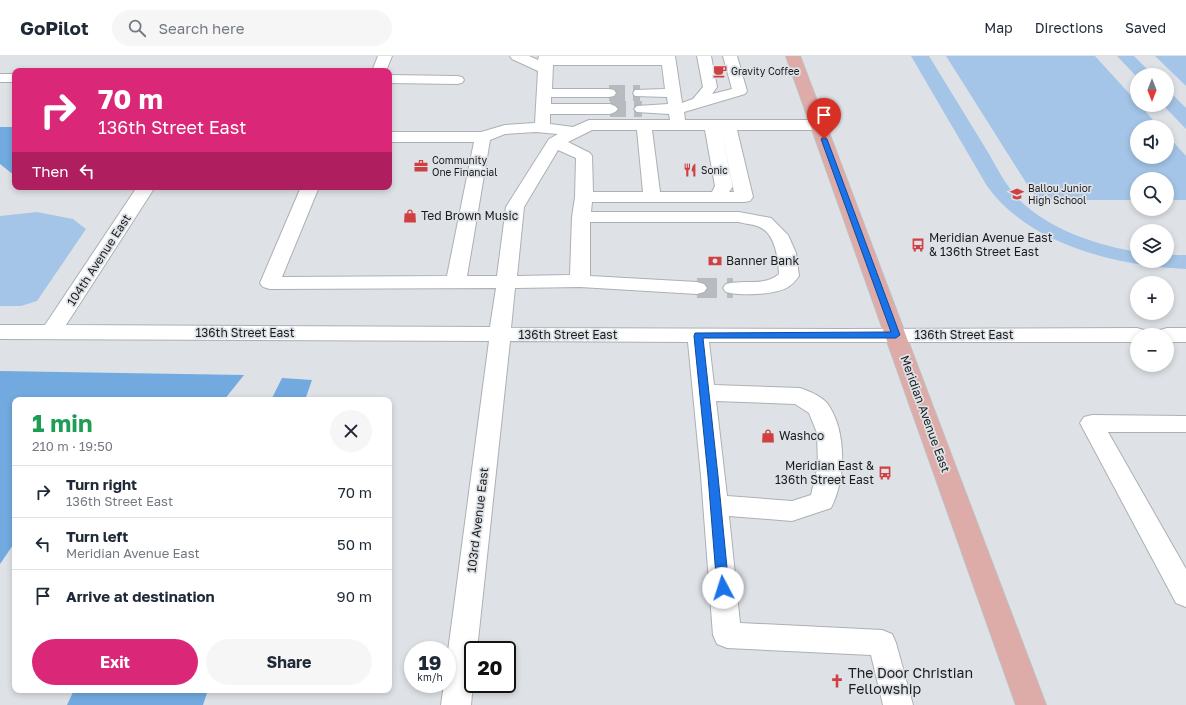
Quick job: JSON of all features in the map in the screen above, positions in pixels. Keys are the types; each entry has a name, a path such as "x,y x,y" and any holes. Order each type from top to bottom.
{"main road":[{"name":"Meridian Avenue East","path":"793,56 1031,705"}],"street":[{"path":"381,68 385,56"},
{"path":"517,56 545,62 669,59 675,102"},
{"path":"699,102 710,87 704,56"},
{"path":"555,142 641,102 699,102 740,91 730,56"},
{"path":"542,128 545,62"},
{"path":"0,78 12,78"},
{"path":"392,79 457,80"},
{"path":"543,97 609,97 543,97"},
{"path":"641,102 675,102 720,125 819,125"},
{"path":"641,102 652,197"},
{"path":"584,196 744,197 720,125"},
{"path":"392,137 483,137 492,132 518,128 542,128 575,132"},
{"path":"456,282 483,137"},
{"path":"555,142 584,156 584,196 581,217 580,281"},
{"name":"103rd Avenue East","path":"456,705 515,207 555,142"},
{"name":"104th Avenue East","path":"51,333 144,190"},
{"path":"309,190 270,283 580,281 697,288"},
{"path":"581,217 739,217 765,222 779,235 787,253 789,276 780,284 774,286 762,288 733,288"},
{"name":"136th Street East","path":"0,332 698,336 1130,335"},
{"path":"698,336 705,393 727,635 882,643 898,705"},
{"path":"705,393 800,396 818,408 828,433 830,465 822,501 792,511 715,505"},
{"path":"1186,424 1092,423 1186,595"}],"shaded area":[{"path":"911,56 929,56 1004,179 1014,194 1026,206 1038,215 1064,230 1108,246 1130,251 1130,263 1104,257 1076,248 1050,237 1026,223 1005,206 987,186"},
{"path":"946,56 1095,56 1130,94 1130,112 1146,112 1153,120 1130,120 1130,164 1174,164 1174,143 1186,156 1186,200 1174,200 1174,172 1130,172 1130,200 1037,200"},
{"path":"1117,56 1134,56 1146,68 1130,68 1130,70"},
{"path":"1155,56 1186,56 1186,86 1174,74 1174,68 1167,68"},
{"path":"1174,96 1186,108 1186,129 1170,112 1174,112"},
{"path":"0,127 12,127 12,174 0,164"},
{"path":"37,212 73,219 86,229 37,301 21,306 0,306 0,216"},
{"path":"1174,255 1186,255 1186,269 1172,268 1174,268"},
{"path":"0,371 244,375 226,397 12,397 12,546 0,564"},
{"path":"282,378 312,380 306,397 272,397"},
{"path":"73,693 207,693 203,705 67,705"}],"tunnel":[{"path":"609,93 640,93"},
{"path":"610,109 642,109"},
{"path":"697,288 733,288"}],"place":[{"name":"Gravity Coffee","path":"720,71"},
{"name":"Community One Financial","path":"421,166"},
{"name":"Sonic","path":"690,170"},
{"name":"Ballou Junior High School","path":"1017,194"},
{"name":"Ted Brown Music","path":"410,216"},
{"name":"Meridian Avenue East & 136th Street East","path":"918,245"},
{"name":"Banner Bank","path":"715,261"},
{"name":"Washco","path":"768,436"},
{"name":"Meridian East & 136th Street East","path":"885,473"},
{"name":"The Door Christian Fellowship","path":"837,681"}],"route":[{"path":"723,588 698,336 896,335 824,139"}]}
